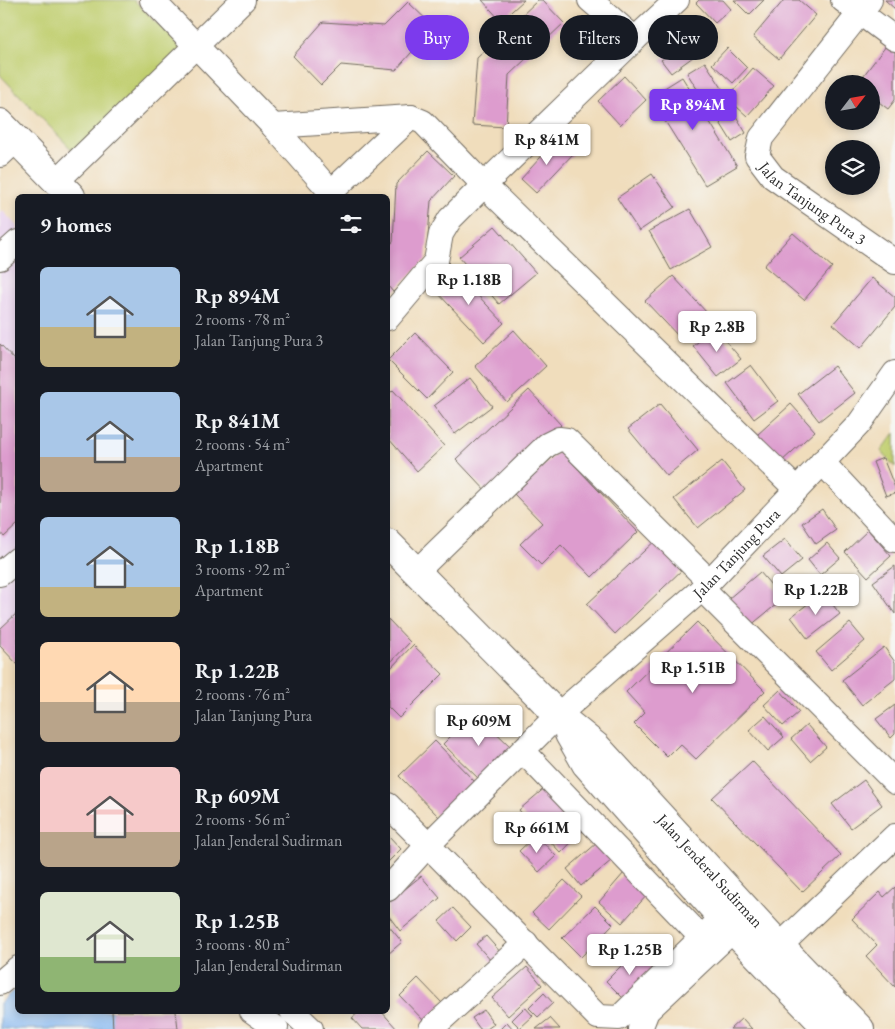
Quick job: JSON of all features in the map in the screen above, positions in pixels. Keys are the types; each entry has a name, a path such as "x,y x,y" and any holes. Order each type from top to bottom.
{"highway":[{"path":"5,140 67,192"},
{"name":"Jalan Jenderal Sudirman","path":"390,545 558,715 596,746 772,953 828,1029"},
{"name":"Jalan Jenderal Sudirman","path":"558,715 586,764 727,924 772,953 860,1029"}],"street":[{"path":"152,0 273,126 331,194 411,117"},
{"path":"67,192 196,47 243,0"},
{"path":"590,0 607,15"},
{"path":"638,35 677,0"},
{"path":"858,4 895,39"},
{"name":"Jalan Tanjung Pura 3","path":"858,4 761,138 757,156 773,177 895,262"},
{"path":"390,316 436,261 441,234 450,219 612,60"},
{"path":"273,126 411,117 423,122 796,489"},
{"name":"Jalan Tanjung Pura","path":"390,887 428,845 558,715 705,584 752,537 859,424 895,374"},
{"path":"416,572 547,445 559,439 566,440 895,782"},
{"path":"822,462 895,540"},
{"path":"0,574 15,561"},
{"path":"523,751 700,937"},
{"path":"390,807 526,943 594,1023 619,1018 700,937 727,924"},
{"path":"772,953 895,836"},
{"path":"640,1029 647,1011 727,924"},
{"path":"431,1029 526,943"},
{"path":"0,982 15,970"},
{"path":"262,1014 311,1029"}],"shaded area":[{"path":"2,210 15,224 15,615 0,629 0,212"}],"green space":[{"path":"0,0 134,0 184,50 78,156 0,75"},
{"path":"895,433 895,467 881,451"}],"water":[{"path":"15,989 15,1014 114,1014 128,1029 0,1029 0,1003"}],"building":[{"path":"482,0 524,0 508,15 496,15"},
{"path":"538,0 542,0 560,19 560,27 550,36 550,15 522,15"},
{"path":"699,0 723,0 731,9 718,20 718,15 707,15 696,3"},
{"path":"734,0 764,0 749,15"},
{"path":"784,0 799,0 816,15 779,59 753,37"},
{"path":"885,0 895,0 895,9"},
{"path":"408,2 422,15 405,15 405,60 396,70 341,65 321,85 293,56 323,22 384,26"},
{"path":"886,46 895,52 895,100 888,109 880,103 880,75 864,75"},
{"path":"727,48 747,68 733,83 712,64 718,60"},
{"path":"479,56 479,60 525,60 509,75 506,127 472,125 477,58"},
{"path":"661,60 689,60 671,73"},
{"path":"705,62 722,88 704,100 687,73"},
{"path":"753,68 774,86 747,116 727,98"},
{"path":"624,76 646,100 620,125 598,101"},
{"path":"682,77 737,166 705,185 650,97"},
{"path":"726,99 746,133 732,142 711,108"},
{"path":"558,138 574,153 536,193 521,179"},
{"path":"428,151 454,176 431,201 426,259 393,292 390,288 390,245 393,242 396,184"},
{"path":"652,174 675,207 639,231 617,198"},
{"path":"690,209 712,247 671,270 649,231"},
{"path":"495,226 536,273 499,304 459,257"},
{"path":"793,233 832,267 804,300 764,266"},
{"path":"454,270 504,323 484,342 434,289"},
{"path":"673,276 708,314 681,339 645,301"},
{"path":"872,278 895,297 895,307 861,348 833,324"},
{"path":"715,328 741,359 718,377 693,346"},
{"path":"514,330 546,366 507,402 475,366"},
{"path":"415,333 453,372 427,399 390,362 390,358"},
{"path":"0,344 15,360 15,527 4,537 0,532"},
{"path":"751,365 778,401 754,419 727,383"},
{"path":"834,366 855,393 819,421 798,394"},
{"path":"470,378 492,406 455,434 434,406"},
{"path":"393,390 444,446 417,471 390,440 390,393"},
{"path":"529,390 561,425 488,493 456,459"},
{"path":"660,404 698,450 667,476 628,429"},
{"path":"791,404 815,431 781,462 757,435"},
{"path":"560,450 638,532 592,577 561,545 541,565 520,544 542,523 514,494"},
{"path":"883,458 895,488 895,493 886,496 873,462"},
{"path":"722,461 745,490 698,528 674,499"},
{"path":"822,509 836,530 816,544 802,523"},
{"path":"868,530 891,556 868,577 845,552"},
{"path":"658,538 685,567 615,634 587,604"},
{"path":"785,539 802,560 781,577 763,556"},
{"path":"827,543 840,558 820,575 808,560"},
{"path":"895,566 895,614 873,582"},
{"path":"760,572 783,599 750,626 728,599"},
{"path":"823,592 840,614 808,639 791,617"},
{"path":"15,615 15,662 0,646 0,629"},
{"path":"390,621 410,642 390,663"},
{"path":"697,622 765,691 696,759 680,744 667,757 634,724 645,713 626,692"},
{"path":"850,623 865,641 831,670 816,652"},
{"path":"413,645 443,674 399,718 390,709 390,669"},
{"path":"884,647 895,662 895,679 862,705 842,680"},
{"path":"780,690 799,712 783,726 764,705"},
{"path":"895,705 895,734 891,738 876,719"},
{"path":"475,712 514,750 482,782 443,744"},
{"path":"765,716 784,737 768,751 749,730"},
{"path":"807,725 826,747 810,761 791,739"},
{"path":"435,741 477,784 441,819 399,776"},
{"path":"752,761 841,855 802,892 712,798"},
{"path":"864,780 882,805 851,828 832,804"},
{"path":"547,786 568,811 540,835 519,810"},
{"path":"570,811 586,827 561,853 545,836"},
{"path":"536,835 556,856 539,872 519,851"},
{"path":"390,837 401,849 390,860"},
{"path":"597,843 612,860 581,886 567,869"},
{"path":"624,873 648,894 622,923 599,902"},
{"path":"421,876 440,898 400,931 390,918 390,901"},
{"path":"564,880 581,896 549,929 532,913"},
{"path":"895,887 895,987 866,956 877,945 852,919 880,892 884,897"},
{"path":"595,906 613,924 581,957 562,938"},
{"path":"453,908 471,927 457,941 439,921"},
{"path":"390,927 402,942 390,952"},
{"path":"486,936 502,954 493,963 476,944"},
{"path":"636,951 654,970 625,1000 606,981"},
{"path":"527,967 542,985 508,1016 492,998"},
{"path":"418,978 443,1004 425,1022 400,996"},
{"path":"544,993 553,1003 538,1017 529,1008"},
{"path":"525,1007 533,1016 520,1028 512,1020"},
{"path":"484,1010 494,1024 487,1029 480,1029 472,1018"},
{"path":"112,1014 176,1014 178,1029 113,1029"},
{"path":"357,1014 384,1014 397,1029 362,1029 352,1018"},
{"path":"550,1018 560,1029 536,1029"},
{"path":"742,1018 752,1029 730,1029"},
{"path":"507,1022 513,1029 500,1029"}]}
